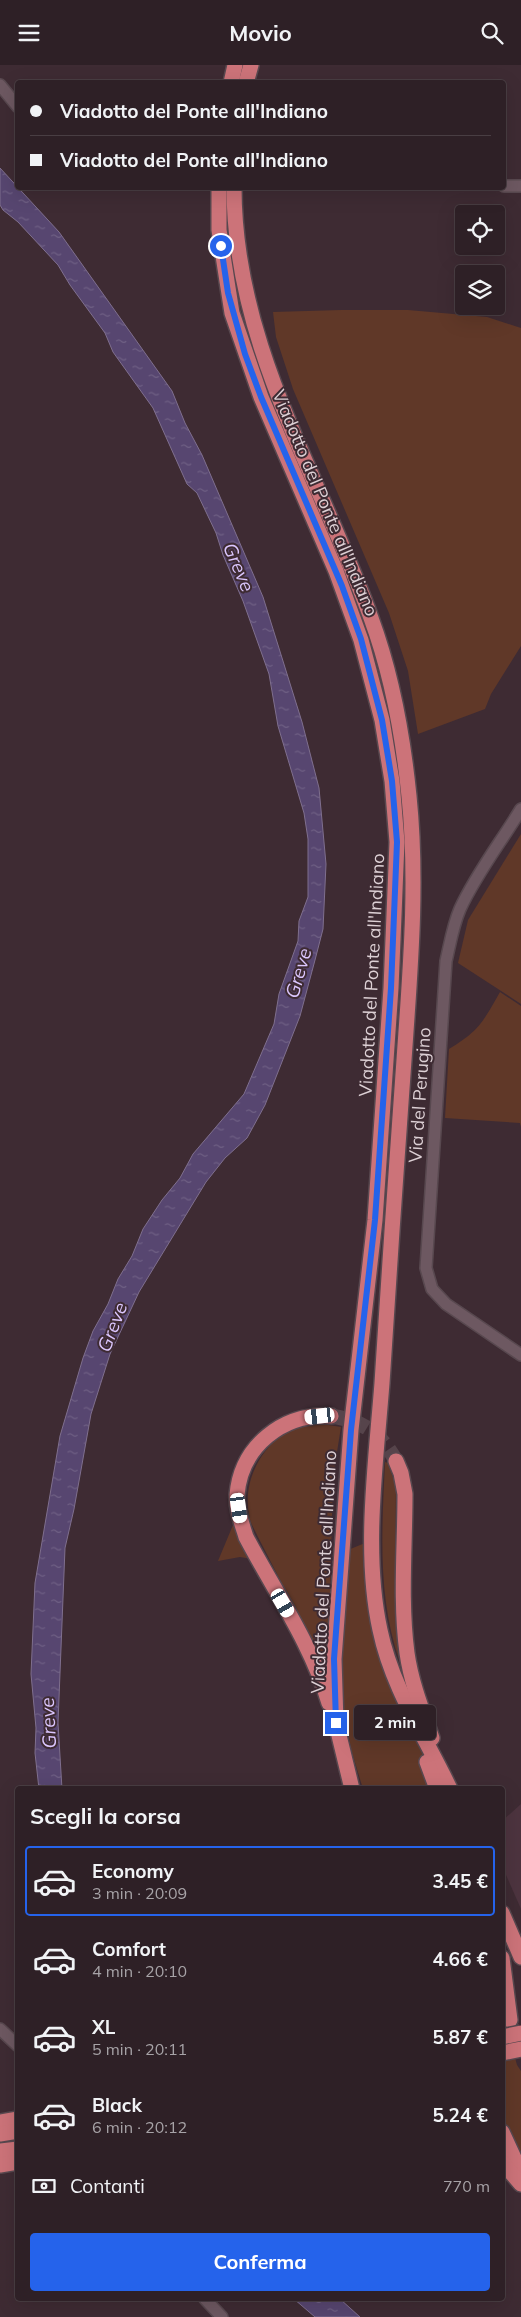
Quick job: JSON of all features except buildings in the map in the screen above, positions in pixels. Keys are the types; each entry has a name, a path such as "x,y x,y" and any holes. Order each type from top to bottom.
{"highway":[{"path":"232,80 235,65"},
{"name":"Viadotto del Ponte all'Indiano","path":"219,190 219,230 232,313 261,397 336,571 361,639 382,720 392,781 397,842 391,988 375,1220 351,1430 334,1659 336,1723 351,1786"},
{"name":"Viadotto del Ponte all'Indiano","path":"234,190 239,260 252,319 273,385 350,562 377,635 389,678 409,796 413,846 409,992 378,1436 373,1536 377,1615 387,1659 404,1703 445,1786"},
{"path":"331,1417 307,1417 285,1423 274,1429 260,1443 248,1460 237,1495 240,1521 246,1537 308,1647 321,1675 336,1723"},
{"path":"396,1461 405,1494 405,1623 408,1658 418,1700 445,1786"},
{"path":"505,1907 521,1935"},
{"path":"505,1920 521,1957"},
{"path":"505,1981 510,2020"},
{"path":"505,2036 521,2033"},
{"path":"505,2052 521,2049"},
{"path":"0,2122 15,2120"},
{"path":"0,2134 15,2132"},
{"path":"505,2138 521,2173"},
{"path":"0,2151 15,2149"},
{"path":"0,2165 15,2163"},
{"path":"505,2165 521,2184"}],"street":[{"path":"0,85 15,103"},
{"path":"506,186 521,186"},
{"name":"Via del Perugino","path":"521,809 460,910 446,961 426,1268 432,1289 446,1304 521,1355"},
{"path":"0,2029 15,2043"},
{"path":"206,2301 222,2317"}],"shaded area":[{"path":"408,310 487,317 521,328 521,646 491,694 485,709 418,734 408,671 389,613 293,389 276,337 273,312"},
{"path":"521,834 521,1004 458,963 468,920"},
{"path":"500,992 521,1006 521,1127 520,1123 445,1118 449,1049 474,1031"},
{"path":"322,1424 341,1427 333,1477 328,1673 253,1526 248,1503 251,1480 260,1459 267,1449 284,1434 292,1430"},
{"path":"385,1462 388,1463 396,1487 395,1587 400,1662 393,1638 384,1588 382,1538"},
{"path":"233,1525 252,1559 240,1557 218,1561"},
{"path":"365,1543 367,1586 435,1786 362,1786 351,1749 339,1679 348,1550"},
{"path":"521,1804 521,1909 505,1873 505,1818"},
{"path":"505,2020 517,2065 521,2071 521,2157 505,2121"}],"water":[{"name":"Greve","path":"0,168 15,184 15,190 20,190 59,232 172,391 185,423 202,455 263,597 302,722 319,788 326,864 323,929 300,1016 265,1105 247,1138 225,1158 206,1182 139,1292 110,1354 91,1414 65,1548 58,1723 62,1786 39,1786 31,1674 35,1583 60,1436 93,1331 108,1304 118,1279 132,1256 143,1229 162,1200 180,1178 193,1154 244,1094 274,1024 279,994 298,941 299,921 308,897 308,839 304,813 278,726 269,674 216,533 197,493 187,484 153,408 113,352 105,333 70,285 58,265 0,205"},
{"path":"296,2301 342,2301 360,2317 315,2317"}],"tunnel":[{"path":"331,1416 352,1421 370,1429 384,1442 396,1461"}],"route":[{"path":"221,246 232,313 240,340 261,397 336,571 361,639 382,720 392,781 397,842 396,904 375,1220 351,1430 334,1659 336,1723"}]}
